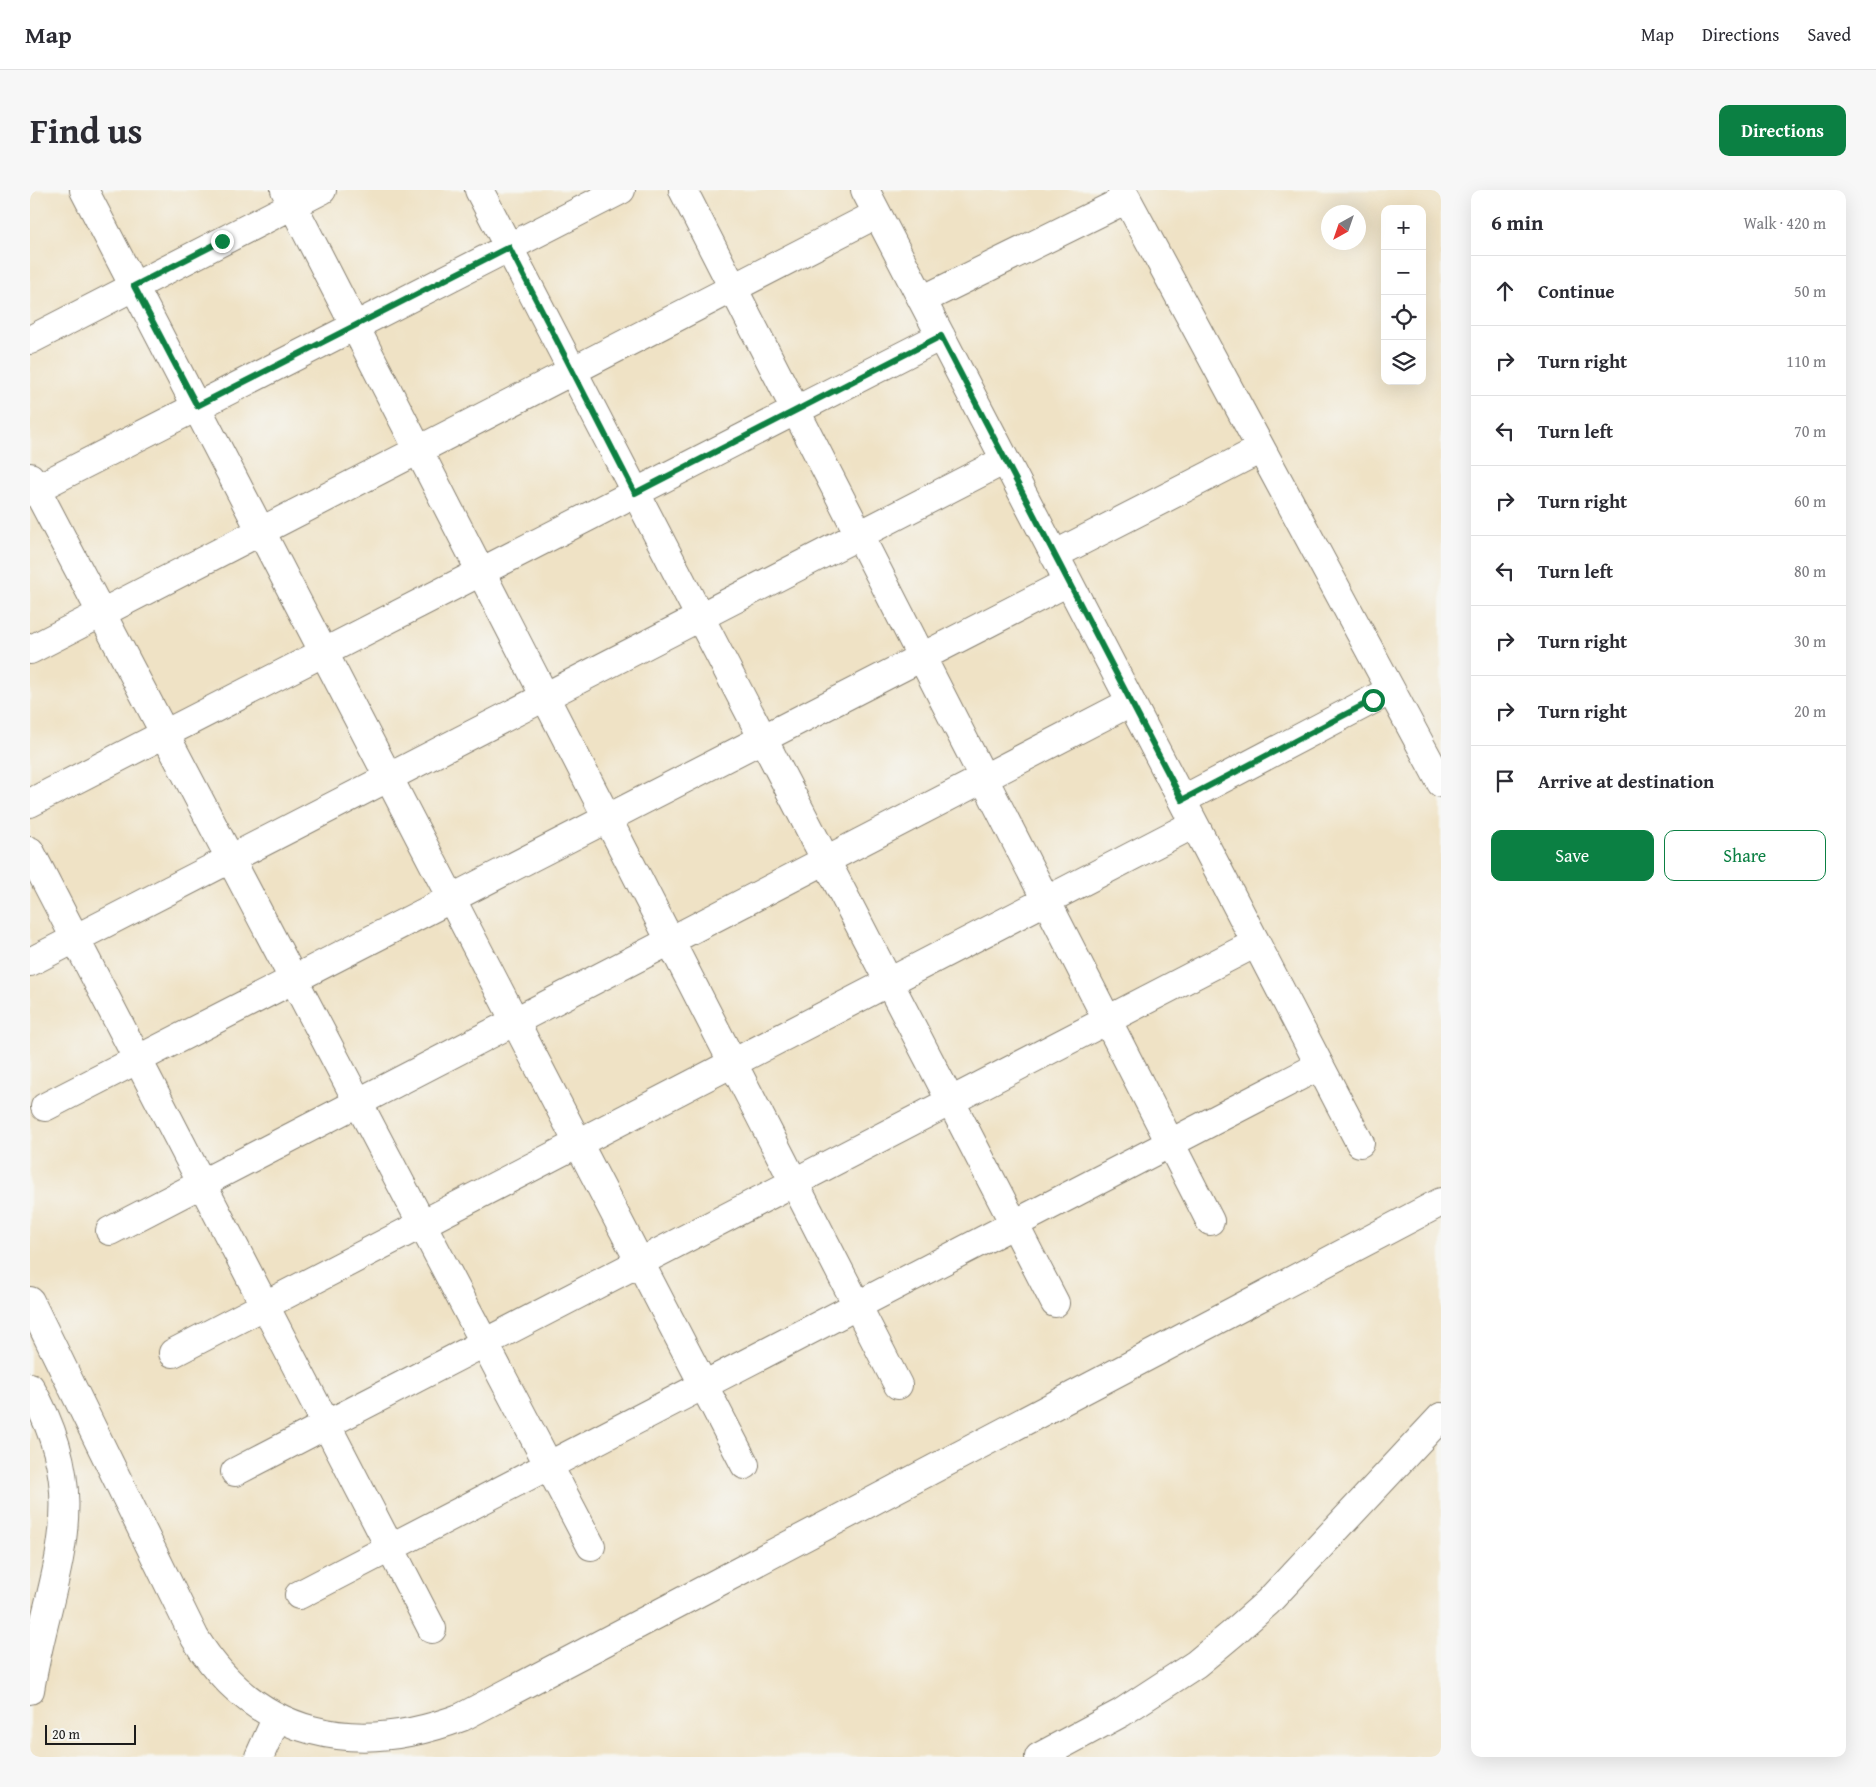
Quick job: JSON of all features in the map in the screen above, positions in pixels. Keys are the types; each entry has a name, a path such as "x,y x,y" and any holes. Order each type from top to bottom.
{"street":[{"path":"84,190 745,1465"},
{"path":"30,340 134,286 289,197 322,190"},
{"path":"479,190 1054,1303"},
{"path":"591,1546 102,613 32,486 197,406 621,190"},
{"path":"682,190 1210,1221"},
{"path":"865,190 1360,1143"},
{"path":"922,300 1125,194 1441,783"},
{"path":"289,197 898,1385"},
{"path":"30,650 877,214"},
{"path":"30,803 941,336"},
{"path":"1054,554 1261,449"},
{"path":"30,962 1005,460"},
{"path":"45,1107 1068,582"},
{"path":"1182,800 1390,690"},
{"path":"110,1231 1131,702"},
{"path":"173,1354 1194,824"},
{"path":"30,851 432,1629"},
{"path":"235,1472 1256,943"},
{"path":"299,1595 1319,1066"},
{"path":"30,1301 195,1638 210,1662 252,1704 276,1719 301,1731 328,1738 356,1742 411,1737 437,1729 1441,1202"},
{"path":"30,1388 42,1408 59,1455 65,1505 61,1555 30,1690"},
{"path":"1039,1757 1129,1709 1196,1664 1232,1634 1268,1602 1441,1418"},
{"path":"259,1757 276,1719"}],"route":[{"path":"222,241 134,286 197,406 509,247 635,493 941,336 1182,800 1373,700"}]}
